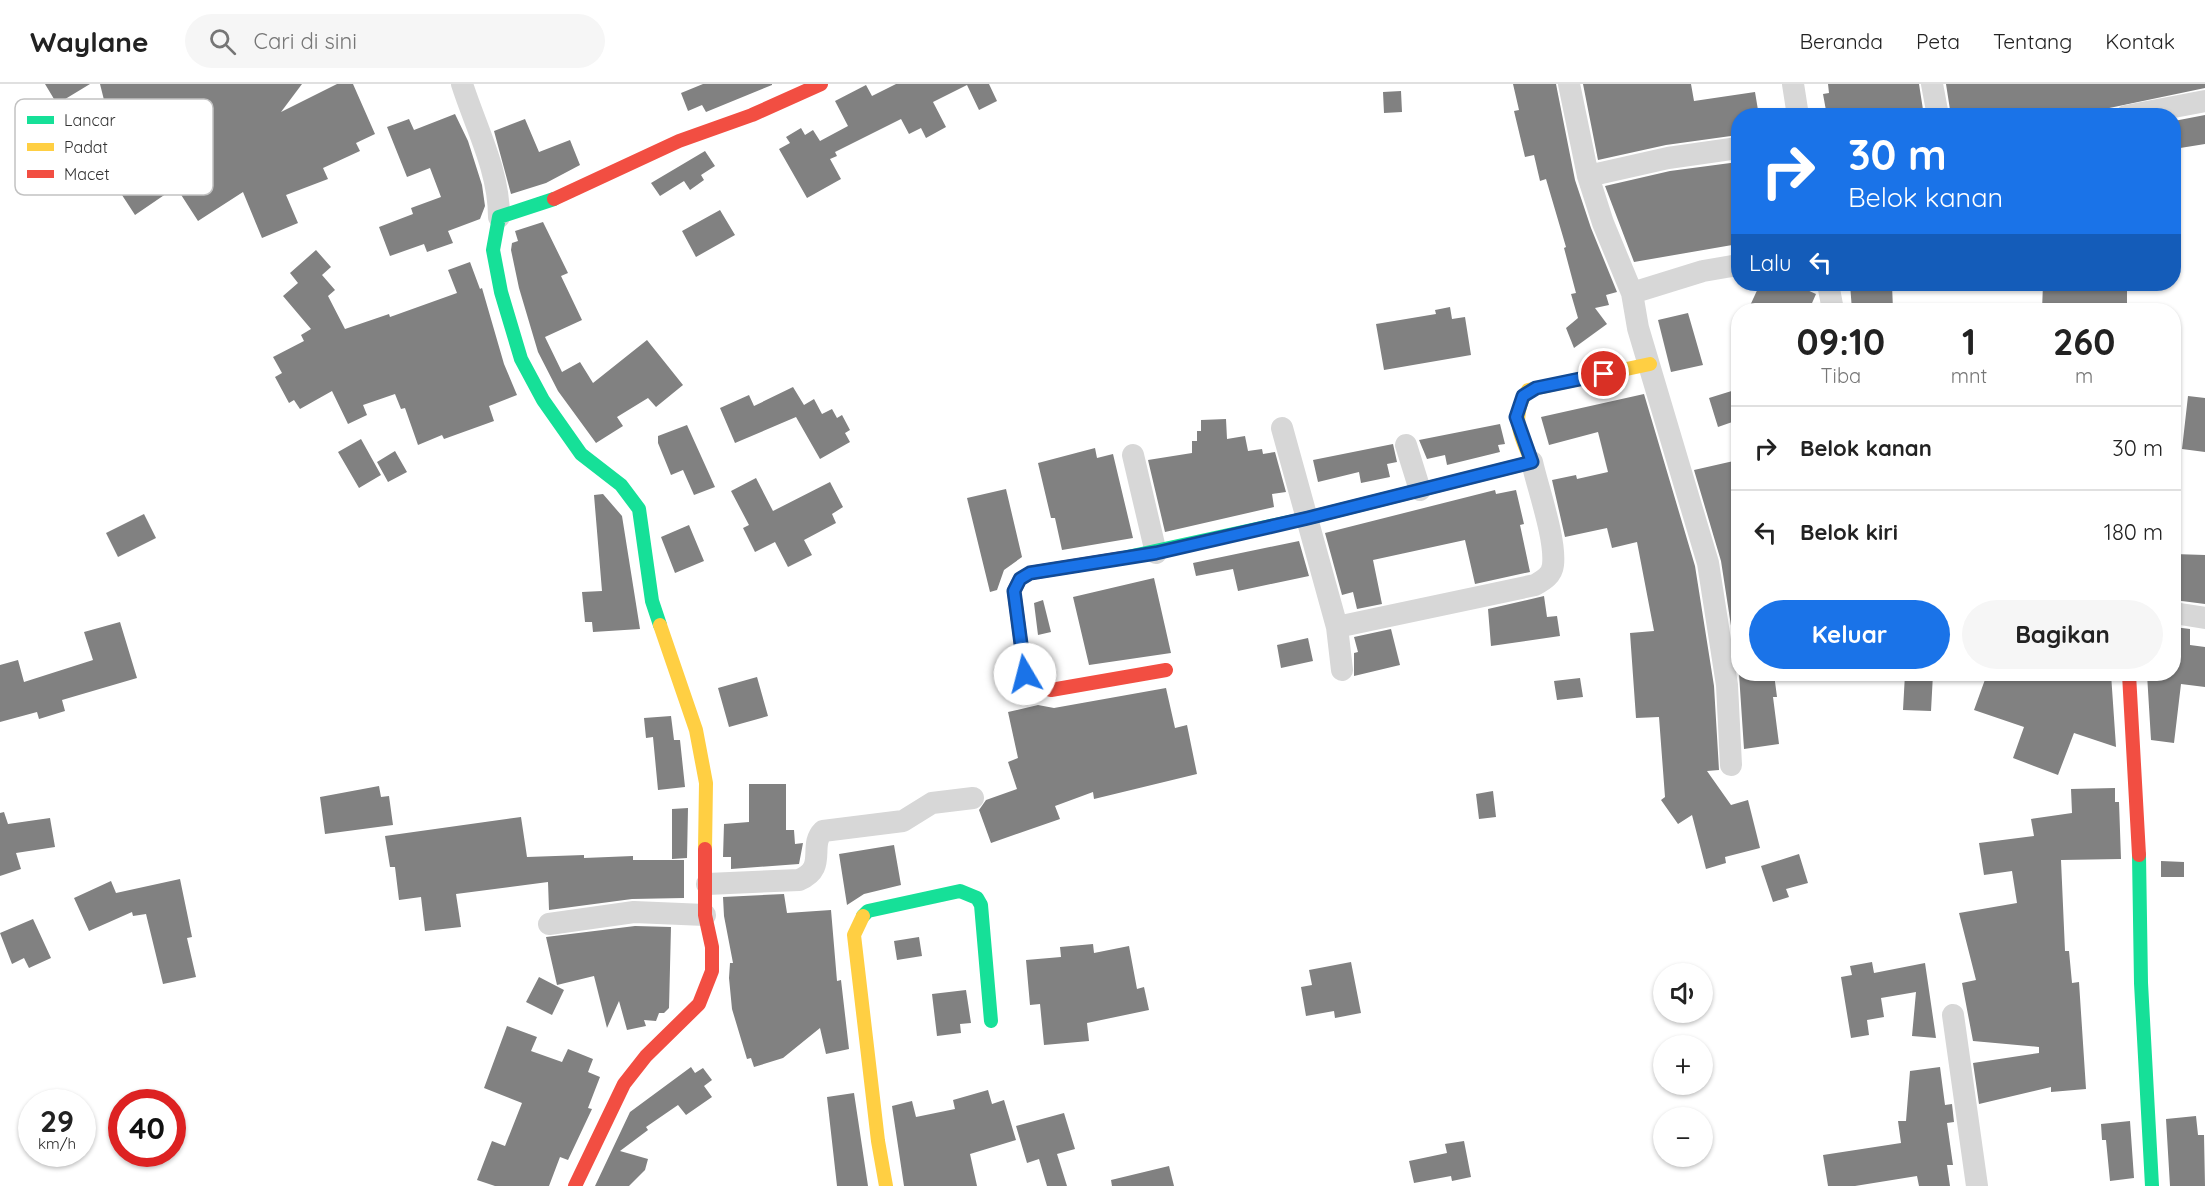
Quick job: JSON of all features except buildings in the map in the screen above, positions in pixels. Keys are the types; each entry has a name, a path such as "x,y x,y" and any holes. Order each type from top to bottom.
{"street":[{"path":"462,84 490,159 499,200 499,217 493,250 501,292 521,359 543,400 581,454 621,485 639,509 652,600 696,730 704,773 707,884 705,915 712,947 712,971 699,1004 646,1056 624,1084 575,1186"},
{"path":"499,217 554,200 679,141 752,115 821,84"},
{"path":"1569,84 1588,176 1632,293 1638,328 1708,563 1727,685 1731,765"},
{"path":"1793,84 1797,108"},
{"path":"1932,84 1936,108"},
{"path":"2168,108 2205,101"},
{"path":"1588,176 1668,158 1731,149"},
{"path":"1632,293 1694,273 1731,266"},
{"path":"1337,627 1535,585 1545,580 1553,565 1552,546 1532,462 1516,417 1518,406 1528,390 1650,364"},
{"path":"1282,428 1337,627 1342,670"},
{"path":"1406,445 1420,490"},
{"path":"1133,455 1156,553"},
{"path":"1166,670 1051,690 1040,687 1025,674 1014,591 1020,579 1030,573 1156,553 1532,462"},
{"path":"2181,614 2205,618"},
{"path":"2129,681 2139,826 2141,983 2152,1186"},
{"path":"707,884 799,880 809,876 815,868 819,835 823,831 903,821 932,803 973,798"},
{"path":"886,1186 878,1141 854,935 860,918 868,911 960,891 976,898 981,905 991,1022"},
{"path":"549,924 634,912 705,915"},
{"path":"1953,1015 1977,1186"}],"traffic: fast":[{"path":"554,199 499,217 493,250 501,292 521,359 543,400 581,454 621,485 639,509 652,601 660,625"},
{"path":"1123,558 1308,518 1440,485"},
{"path":"2139,855 2141,983 2152,1186"},
{"path":"863,916 868,911 960,891 977,898 981,905 991,1021"}],"traffic: slow":[{"path":"1440,485 1532,462 1521,435 1518,417 1519,408 1528,390 1650,364"},
{"path":"660,625 696,730 706,783 705,849"},
{"path":"863,916 854,935 878,1141 886,1186"}],"traffic: jam":[{"path":"554,199 679,141 752,115 821,84"},
{"path":"1123,558 1030,573 1020,579 1014,591 1025,674 1040,687 1051,690 1166,670"},
{"path":"2129,681 2139,855"},
{"path":"575,1186 624,1084 646,1056 699,1004 712,971 712,947 705,915 705,849"}],"route":[{"path":"1025,674 1014,591 1020,579 1030,573 1156,553 1503,471 1532,462 1516,417 1523,396 1528,390 1604,374"}]}
